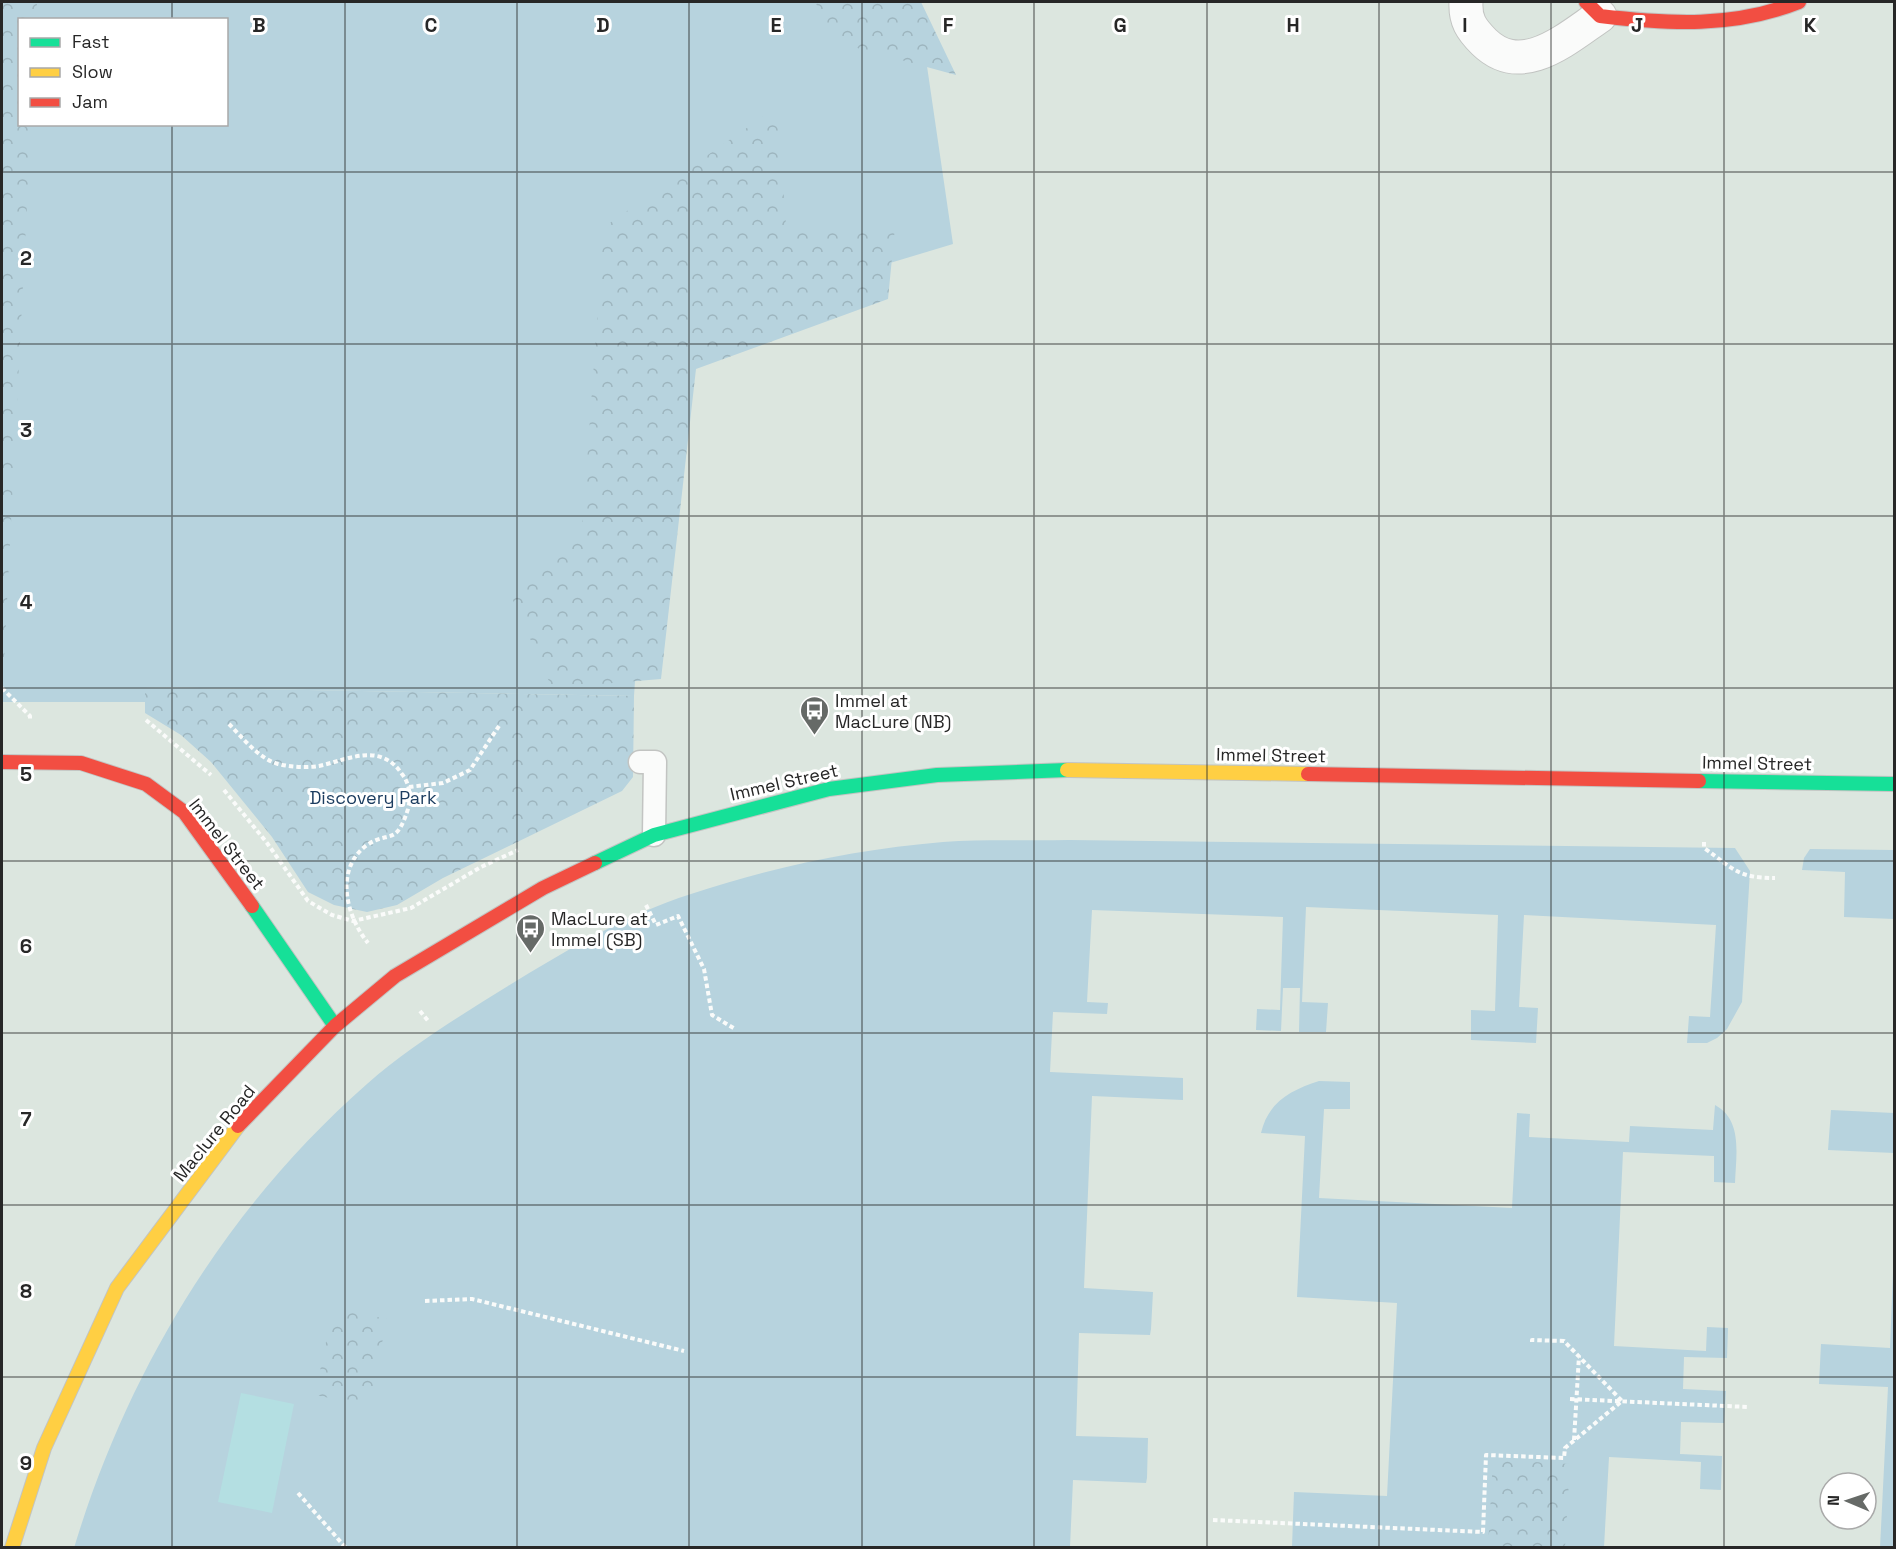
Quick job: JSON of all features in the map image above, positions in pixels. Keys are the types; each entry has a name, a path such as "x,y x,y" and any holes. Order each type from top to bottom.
{"street":[{"path":"1466,2 1468,26 1493,51 1517,59 1551,49 1593,9 1668,24 1712,24 1773,14 1799,2"},
{"name":"Immel Street","path":"2,762 81,763 146,784 184,812 288,956 335,1026"},
{"name":"Immel Street","path":"654,835 829,789 937,775 1072,770 1894,783"},
{"name":"Maclure Road","path":"12,1548 44,1448 117,1288 243,1119 335,1026 394,976 543,888 654,835"}],"lane":[{"path":"640,762 655,762 654,835"}],"path":[{"path":"2,688 30,716"},
{"path":"146,720 212,776"},
{"path":"229,724 254,750 276,763 305,768 363,754 372,755 390,762 405,778 409,788 410,803 399,831 390,838 369,843 357,854 346,883 347,901 358,931"},
{"path":"409,788 443,783 470,770 499,726"},
{"path":"219,784 267,843 308,902 332,915 353,921 380,917 411,908 481,867 521,848"},
{"path":"1704,842 1704,848 1749,878 1775,878"},
{"path":"646,905 656,925 678,916 704,969 712,1015 735,1029"},
{"path":"425,1301 472,1299 684,1351"},
{"path":"1532,1342 1564,1341 1623,1401"},
{"path":"1574,1440 1579,1355"},
{"path":"1570,1399 1748,1407"},
{"path":"1213,1520 1483,1532 1486,1455 1564,1458 1564,1448 1623,1401"},
{"path":"298,1493 346,1548"}],"green space":[{"path":"2,2 902,2 922,32 953,244 658,333 634,696 145,687 145,702 2,702"},
{"path":"2,2 37,2 36,18 18,18 18,126 31,126 2,702"},
{"path":"815,2 921,2 956,75 839,43"},
{"path":"777,107 786,225 895,227 888,299 696,369 661,679 552,688 508,589 582,527 604,227"},
{"name":"Discovery Park","path":"145,687 634,696 633,777 622,791 443,878 397,905 367,912 334,905 308,892 272,837 211,762 181,735 145,713"},
{"path":"1069,840 1735,848 1750,871 1742,1002 1727,1029 1717,1038 1707,1043 1687,1043 1689,1016 1710,1017 1716,925 1524,915 1519,1007 1538,1008 1536,1043 1471,1040 1471,1010 1495,1011 1498,915 1306,907 1302,1002 1328,1003 1326,1032 1299,1032 1300,988 1283,988 1281,1031 1256,1030 1257,1009 1280,1010 1283,917 1092,910 1087,1002 1108,1003 1107,1014 1053,1012 1050,1072 1183,1078 1183,1100 1092,1096 1084,1288 1153,1292 1150,1335 1079,1333 1076,1436 1148,1438 1147,1478 1146,1483 1073,1480 1070,1547 74,1548 96,1482 123,1417 188,1295 227,1238 270,1183 316,1132 383,1070 418,1044 508,986 597,934 643,912 722,884 816,860 879,849 943,842"},
{"path":"1810,849 1894,850 1894,919 1844,917 1845,872 1802,870 1804,858"},
{"path":"1319,1081 1350,1082 1350,1109 1324,1109 1319,1198 1512,1208 1517,1113 1530,1114 1529,1137 1629,1142 1630,1126 1713,1130 1715,1105 1724,1112 1734,1129 1736,1139 1735,1183 1714,1182 1714,1156 1623,1152 1614,1346 1706,1351 1707,1327 1728,1328 1727,1358 1684,1357 1683,1389 1726,1391 1724,1423 1681,1422 1680,1454 1722,1456 1721,1490 1700,1489 1701,1462 1609,1457 1604,1547 1292,1547 1294,1492 1387,1496 1397,1303 1297,1297 1305,1136 1261,1133 1264,1122 1275,1105 1290,1093"},
{"path":"1831,1110 1894,1113 1894,1153 1828,1150"},
{"path":"1894,1247 1894,1547 1880,1548 1888,1387 1819,1384 1821,1344 1890,1348"},
{"path":"333,1308 387,1319 369,1406 315,1395"},
{"path":"1493,1460 1570,1464 1565,1547 1488,1547"}],"shaded area":[{"path":"241,1393 294,1404 272,1513 218,1502"}],"traffic: fast":[{"path":"595,863 654,835 829,789 937,775 1067,770"},
{"path":"1699,781 1894,784"},
{"path":"252,906 335,1026"}],"traffic: slow":[{"path":"1067,770 1308,774"},
{"path":"12,1548 44,1448 117,1288 238,1126"}],"traffic: jam":[{"path":"1586,2 1600,16 1676,22 1701,22 1750,16 1799,2"},
{"path":"2,762 81,763 146,784 184,812 252,906"},
{"path":"1308,774 1699,781"},
{"path":"238,1126 335,1026 395,976 543,888 595,863"}],"place":[{"name":"Immel at MacLure (NB)","path":"814,736"},
{"name":"MacLure at Immel (SB)","path":"530,954"}]}
